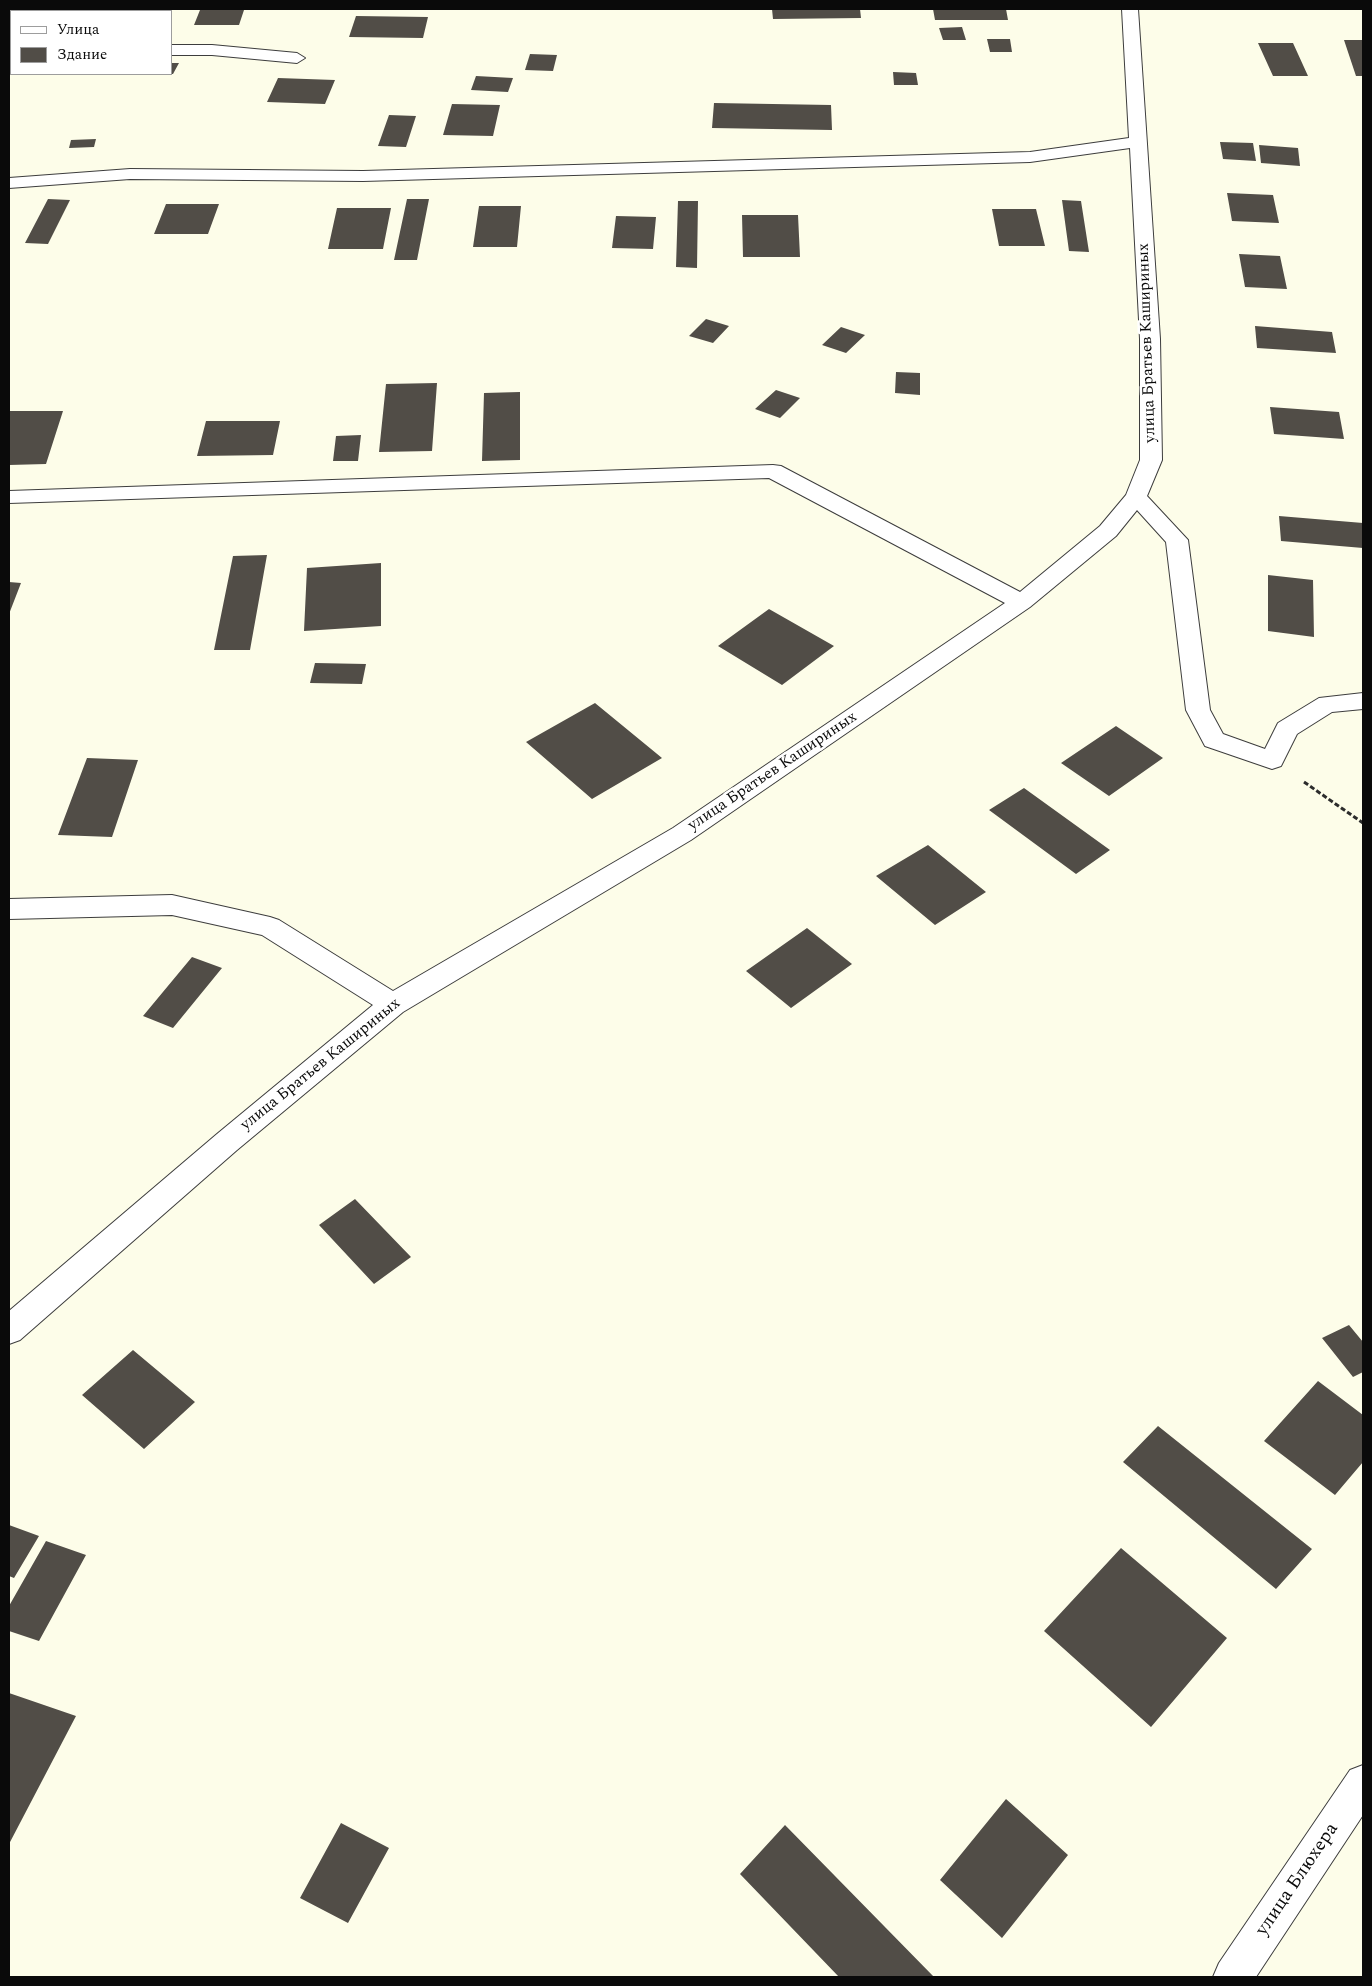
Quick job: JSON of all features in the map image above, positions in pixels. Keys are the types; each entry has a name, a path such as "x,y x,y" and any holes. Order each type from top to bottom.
{"street":[{"name":"улица Братьев Кашириных","path":"9,1330 227,1142 393,1004 682,834 1022,602 1108,531 1136,497 1152,460 1150,339 1130,9"},
{"path":"172,50 212,50 297,58"},
{"path":"9,183 130,174 363,176 1021,158 1138,142"},
{"path":"9,497 773,471 1022,602"},
{"path":"1136,497 1177,540 1198,710 1214,740 1272,760 1287,729 1328,704 1363,701"},
{"path":"9,909 172,905 270,927 393,1004"},
{"name":"улица Блюхера","path":"1233,1977 1363,1783"}],"path":[{"path":"1272,760 1363,823"}],"building":[{"path":"772,9 860,9 861,18 773,19"},
{"path":"933,9 1006,9 1008,20 935,20"},
{"path":"200,10 244,10 239,25 194,25"},
{"path":"356,16 428,17 423,38 349,37"},
{"path":"962,27 966,40 943,40 939,28"},
{"path":"987,39 1010,39 1012,52 990,52"},
{"path":"1344,40 1363,40 1363,76 1356,76"},
{"path":"1258,43 1293,43 1308,76 1273,76"},
{"path":"530,54 557,55 553,71 525,70"},
{"path":"172,63 179,63 173,74"},
{"path":"893,72 916,73 918,85 894,85"},
{"path":"476,76 513,78 508,92 471,90"},
{"path":"278,78 335,80 325,104 267,102"},
{"path":"714,103 831,105 832,130 712,128"},
{"path":"452,104 500,105 493,136 443,135"},
{"path":"389,115 416,116 406,147 378,146"},
{"path":"96,139 94,147 69,148 71,140"},
{"path":"1220,142 1253,143 1256,161 1223,159"},
{"path":"1259,145 1298,148 1300,166 1261,163"},
{"path":"1227,193 1273,195 1279,223 1232,221"},
{"path":"48,199 70,200 48,244 25,243"},
{"path":"407,199 429,199 417,260 394,260"},
{"path":"1062,200 1081,201 1089,252 1069,251"},
{"path":"678,201 698,201 697,268 676,267"},
{"path":"166,204 219,204 208,234 154,234"},
{"path":"479,206 521,206 517,247 473,247"},
{"path":"337,208 391,208 383,249 328,249"},
{"path":"992,209 1036,209 1045,246 999,246"},
{"path":"742,215 798,215 800,257 743,257"},
{"path":"616,216 656,217 653,249 612,248"},
{"path":"1239,254 1280,256 1287,289 1245,287"},
{"path":"706,319 729,326 713,343 689,336"},
{"path":"1255,326 1332,332 1336,353 1257,348"},
{"path":"841,327 865,335 846,353 822,345"},
{"path":"896,372 920,373 920,395 895,393"},
{"path":"437,383 432,451 379,452 386,384"},
{"path":"776,390 800,398 780,418 755,409"},
{"path":"520,392 520,460 482,461 484,393"},
{"path":"1270,407 1339,412 1344,439 1274,434"},
{"path":"9,411 63,411 46,464 9,465"},
{"path":"206,421 280,421 273,455 197,456"},
{"path":"361,435 358,461 333,461 336,436"},
{"path":"1279,516 1363,523 1363,548 1281,541"},
{"path":"267,555 250,650 214,650 233,556"},
{"path":"381,563 381,626 304,631 307,568"},
{"path":"1268,575 1313,580 1314,637 1268,631"},
{"path":"9,582 21,583 9,614"},
{"path":"769,609 834,646 782,685 718,646"},
{"path":"315,663 366,664 362,684 310,683"},
{"path":"595,703 662,758 592,799 526,742"},
{"path":"1116,726 1163,758 1109,796 1061,763"},
{"path":"87,758 138,760 112,837 58,835"},
{"path":"1024,788 1110,850 1076,874 989,810"},
{"path":"928,845 986,892 935,925 876,876"},
{"path":"807,928 852,964 791,1008 746,971"},
{"path":"192,957 222,968 173,1028 143,1016"},
{"path":"355,1199 411,1257 374,1284 319,1225"},
{"path":"1349,1325 1363,1342 1363,1372 1353,1377 1322,1338"},
{"path":"133,1350 195,1402 144,1449 82,1395"},
{"path":"1318,1381 1363,1415 1363,1462 1335,1495 1264,1441"},
{"path":"1158,1426 1312,1549 1276,1589 1123,1462"},
{"path":"9,1525 39,1536 14,1578 9,1576"},
{"path":"46,1541 86,1555 39,1641 9,1631 9,1606"},
{"path":"1121,1548 1227,1638 1151,1727 1044,1631"},
{"path":"9,1693 76,1716 9,1844"},
{"path":"1006,1799 1068,1855 1002,1938 940,1880"},
{"path":"341,1823 389,1848 348,1923 300,1898"},
{"path":"785,1825 934,1977 839,1977 740,1874"}]}
